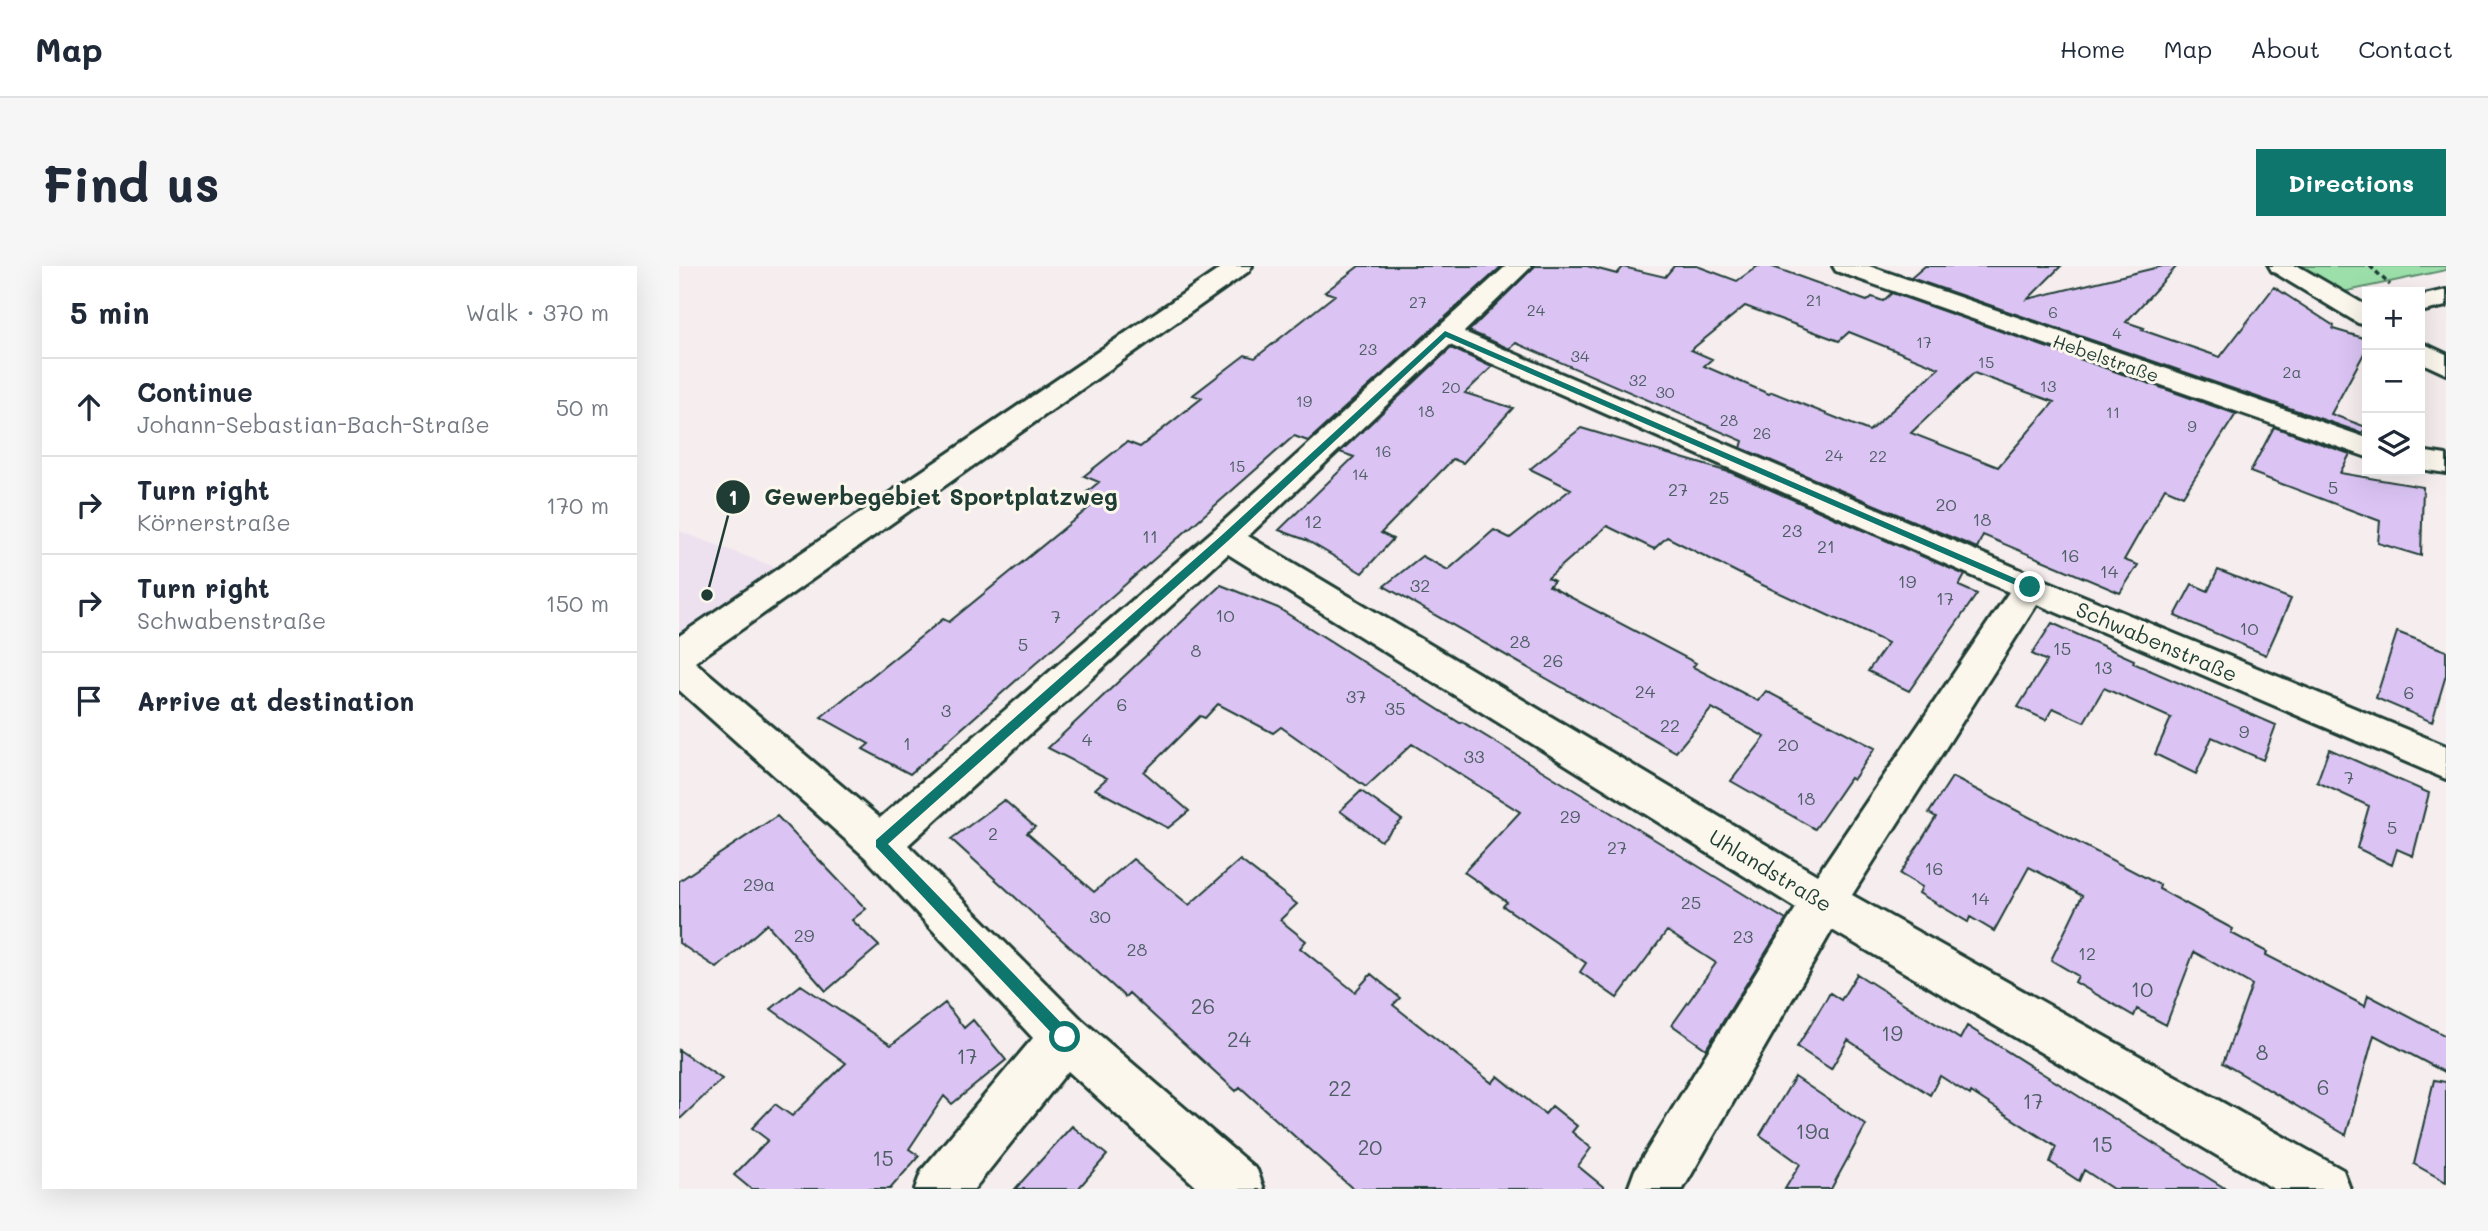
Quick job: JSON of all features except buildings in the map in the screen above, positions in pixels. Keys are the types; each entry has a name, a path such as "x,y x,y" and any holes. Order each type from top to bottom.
{"street":[{"path":"679,654 738,610 1240,266"},
{"path":"880,844 1226,538 1520,266"},
{"name":"Hebelstraße","path":"1845,266 2362,446"},
{"path":"2281,266 2362,313"},
{"path":"2425,303 2446,298"},
{"name":"Schwabenstraße","path":"1445,333 2030,587 2446,763"},
{"path":"2425,353 2446,366"},
{"path":"2425,461 2446,464"},
{"name":"Uhlandstraße","path":"1226,538 1824,902 2324,1189"},
{"path":"1654,1189 1824,902 2030,587"},
{"path":"679,669 880,844 1065,1037 1238,1189"},
{"path":"941,1189 1065,1037"}],"path":[{"path":"2370,266 2390,285"}],"shaded area":[{"path":"679,531 775,567 679,636"}],"green space":[{"path":"2298,266 2446,266 2446,270 2343,292"}],"place":[{"name":"Gewerbegebiet Sportplatzweg","path":"707,595"}],"route":[{"path":"1065,1037 880,844 1226,538 1445,333 2030,587"}]}
